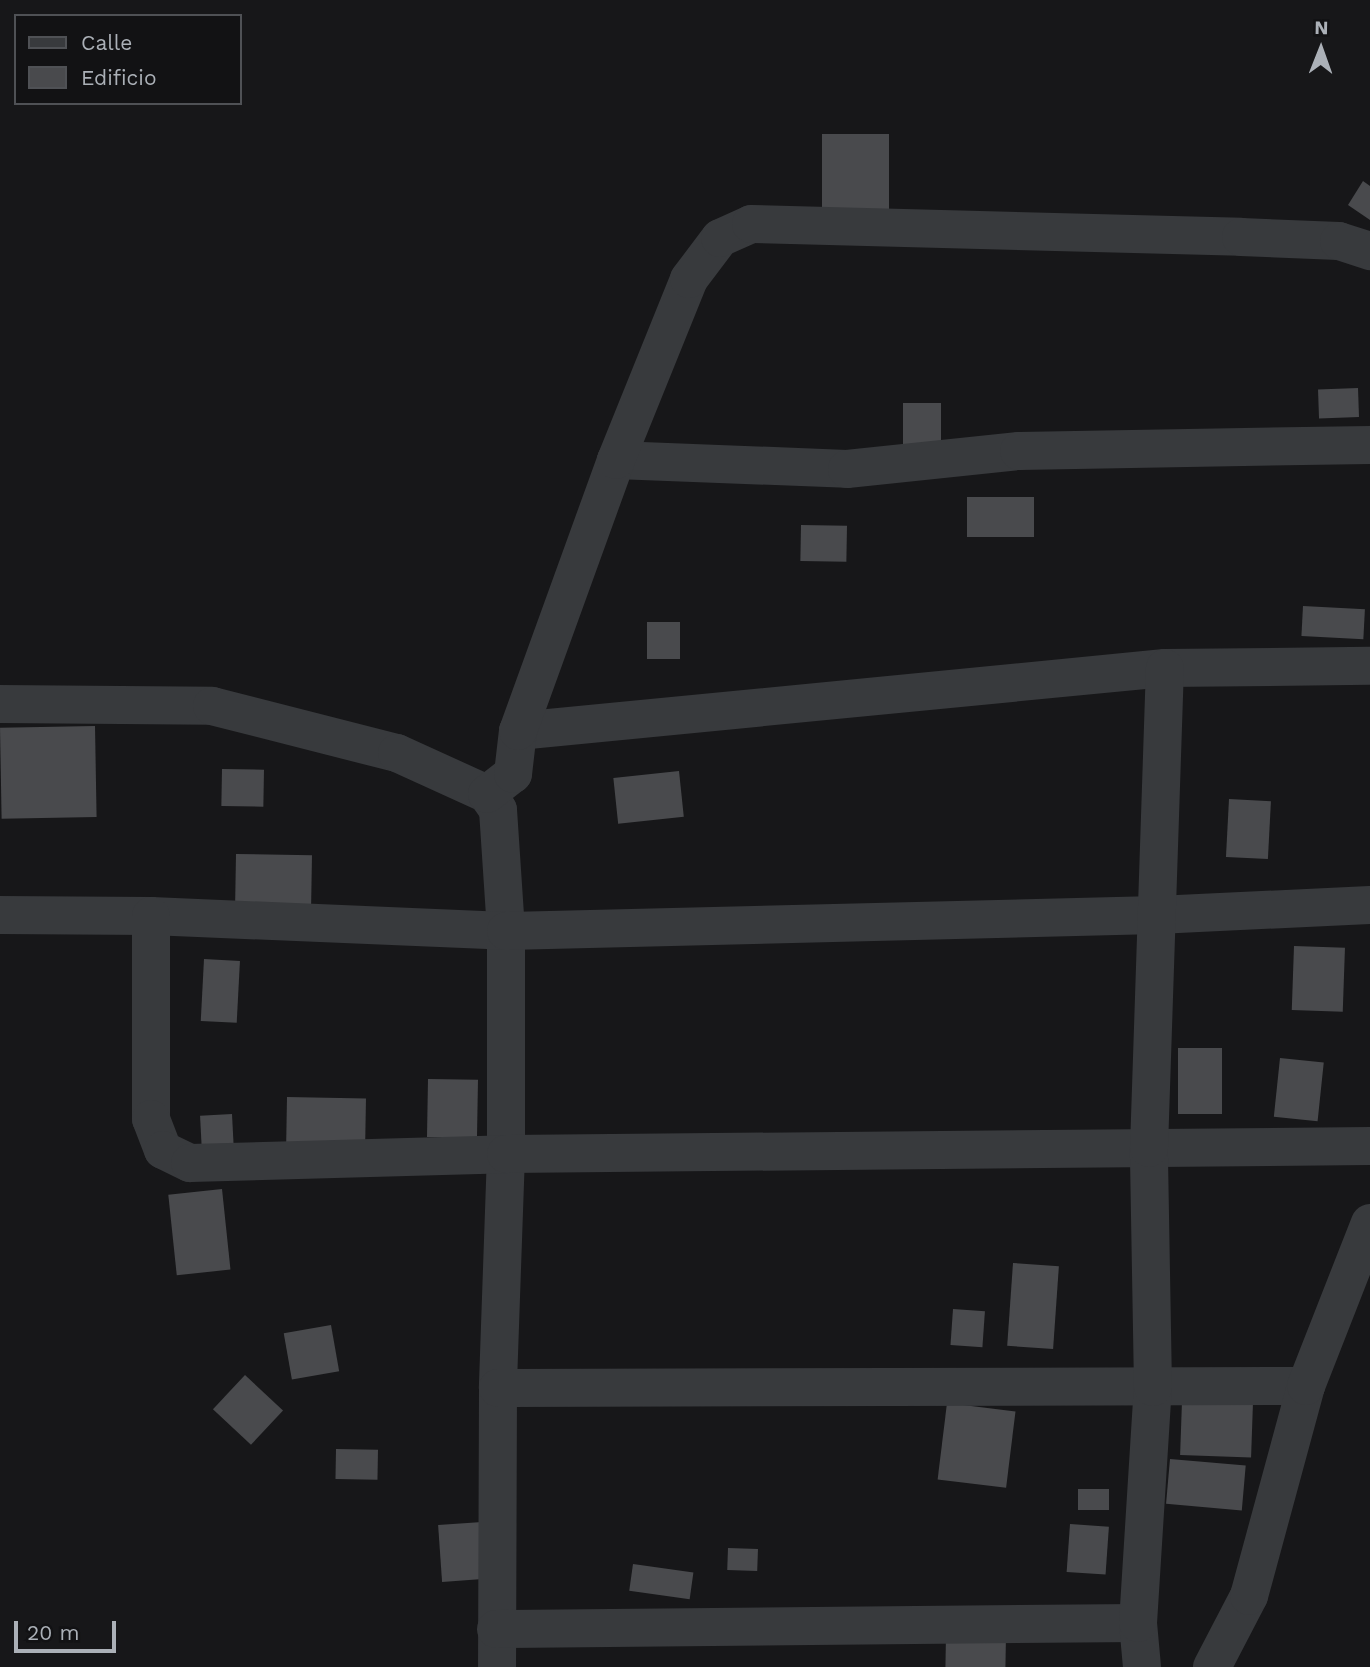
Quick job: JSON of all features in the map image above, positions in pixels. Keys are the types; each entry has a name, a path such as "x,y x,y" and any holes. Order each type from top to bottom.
{"street":[{"path":"487,794 513,774 518,731 616,460 689,279 720,238 751,223 1339,241 1370,251"},
{"path":"616,460 847,469 1019,451 1370,445"},
{"path":"518,731 1165,668 1370,666"},
{"path":"1142,1667 1138,1623 1153,1387 1149,1148 1165,668"},
{"path":"0,704 212,706 397,753 487,794 498,810 502,835 506,931 506,1154 498,1388 498,1667"},
{"path":"0,915 151,916 506,931 1157,915 1370,905"},
{"path":"151,916 151,1119 163,1150 190,1163 506,1154 1370,1146"},
{"path":"1212,1667 1249,1596 1306,1386 1370,1223"},
{"path":"498,1388 1306,1386"},
{"path":"496,1629 1138,1623"}],"building":[{"path":"822,134 889,134 889,209 822,209"},
{"path":"1363,181 1370,186 1370,220 1348,205"},
{"path":"1358,388 1359,417 1319,418 1318,389"},
{"path":"903,403 941,403 941,448 903,448"},
{"path":"967,497 1034,497 1034,537 967,537"},
{"path":"801,525 847,526 846,562 800,561"},
{"path":"1303,606 1365,609 1363,639 1301,636"},
{"path":"647,622 680,622 680,659 647,659"},
{"path":"95,726 97,817 2,819 0,728"},
{"path":"222,769 264,770 263,807 221,806"},
{"path":"679,771 684,817 618,824 613,778"},
{"path":"1229,799 1271,801 1268,859 1226,857"},
{"path":"236,854 312,855 311,906 235,905"},
{"path":"1294,946 1345,948 1343,1012 1292,1010"},
{"path":"204,959 240,961 237,1023 201,1021"},
{"path":"1178,1048 1222,1048 1222,1114 1178,1114"},
{"path":"1280,1058 1324,1063 1318,1121 1274,1117"},
{"path":"428,1079 478,1080 477,1138 427,1137"},
{"path":"287,1097 366,1098 365,1143 286,1142"},
{"path":"232,1114 234,1147 202,1149 200,1116"},
{"path":"222,1189 230,1270 177,1275 168,1195"},
{"path":"1013,1263 1059,1266 1053,1349 1007,1346"},
{"path":"953,1309 985,1311 982,1347 950,1345"},
{"path":"331,1325 339,1371 292,1380 284,1333"},
{"path":"245,1375 283,1410 251,1445 213,1409"},
{"path":"1182,1401 1253,1403 1251,1457 1180,1455"},
{"path":"947,1403 1015,1411 1006,1488 938,1479"},
{"path":"336,1449 378,1450 377,1480 335,1479"},
{"path":"1170,1459 1246,1466 1242,1510 1166,1504"},
{"path":"1078,1489 1109,1489 1109,1510 1078,1510"},
{"path":"482,1522 486,1579 442,1582 438,1525"},
{"path":"1070,1524 1109,1527 1106,1575 1067,1572"},
{"path":"728,1548 758,1549 757,1571 727,1570"},
{"path":"633,1564 693,1572 690,1599 629,1591"},
{"path":"946,1634 1006,1635 1005,1667 945,1667"}]}
